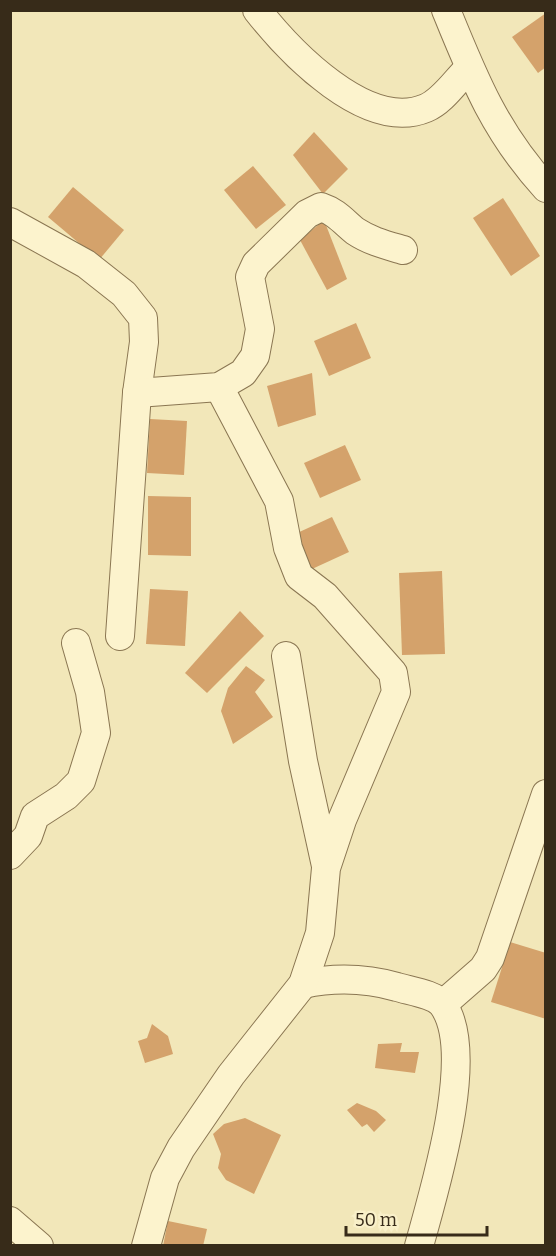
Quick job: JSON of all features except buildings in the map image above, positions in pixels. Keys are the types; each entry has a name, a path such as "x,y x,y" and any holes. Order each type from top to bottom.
{"street":[{"path":"257,10 306,63 358,99 389,113 408,114 428,107 470,68"},
{"path":"446,10 500,131 522,163 546,188"},
{"path":"137,393 219,387 243,373 255,356 260,329 250,277 256,264 307,214 321,207 333,211 355,231 378,243 404,250"},
{"path":"10,222 86,264 124,294 143,318 144,342 137,393 120,636"},
{"path":"146,1245 165,1178 181,1148 231,1075 303,984 320,933 326,868 342,820 396,692 393,672 325,596 299,576 288,548 279,501 219,387"},
{"path":"10,855 28,836 35,816 66,796 81,781 96,733 90,692 76,643"},
{"path":"286,656 303,761 326,868"},
{"path":"443,1004 483,969 490,958 546,794"},
{"path":"303,984 332,978 375,981 434,998 443,1004 455,1032 456,1084 420,1245"},
{"path":"10,1221 39,1245"}]}
